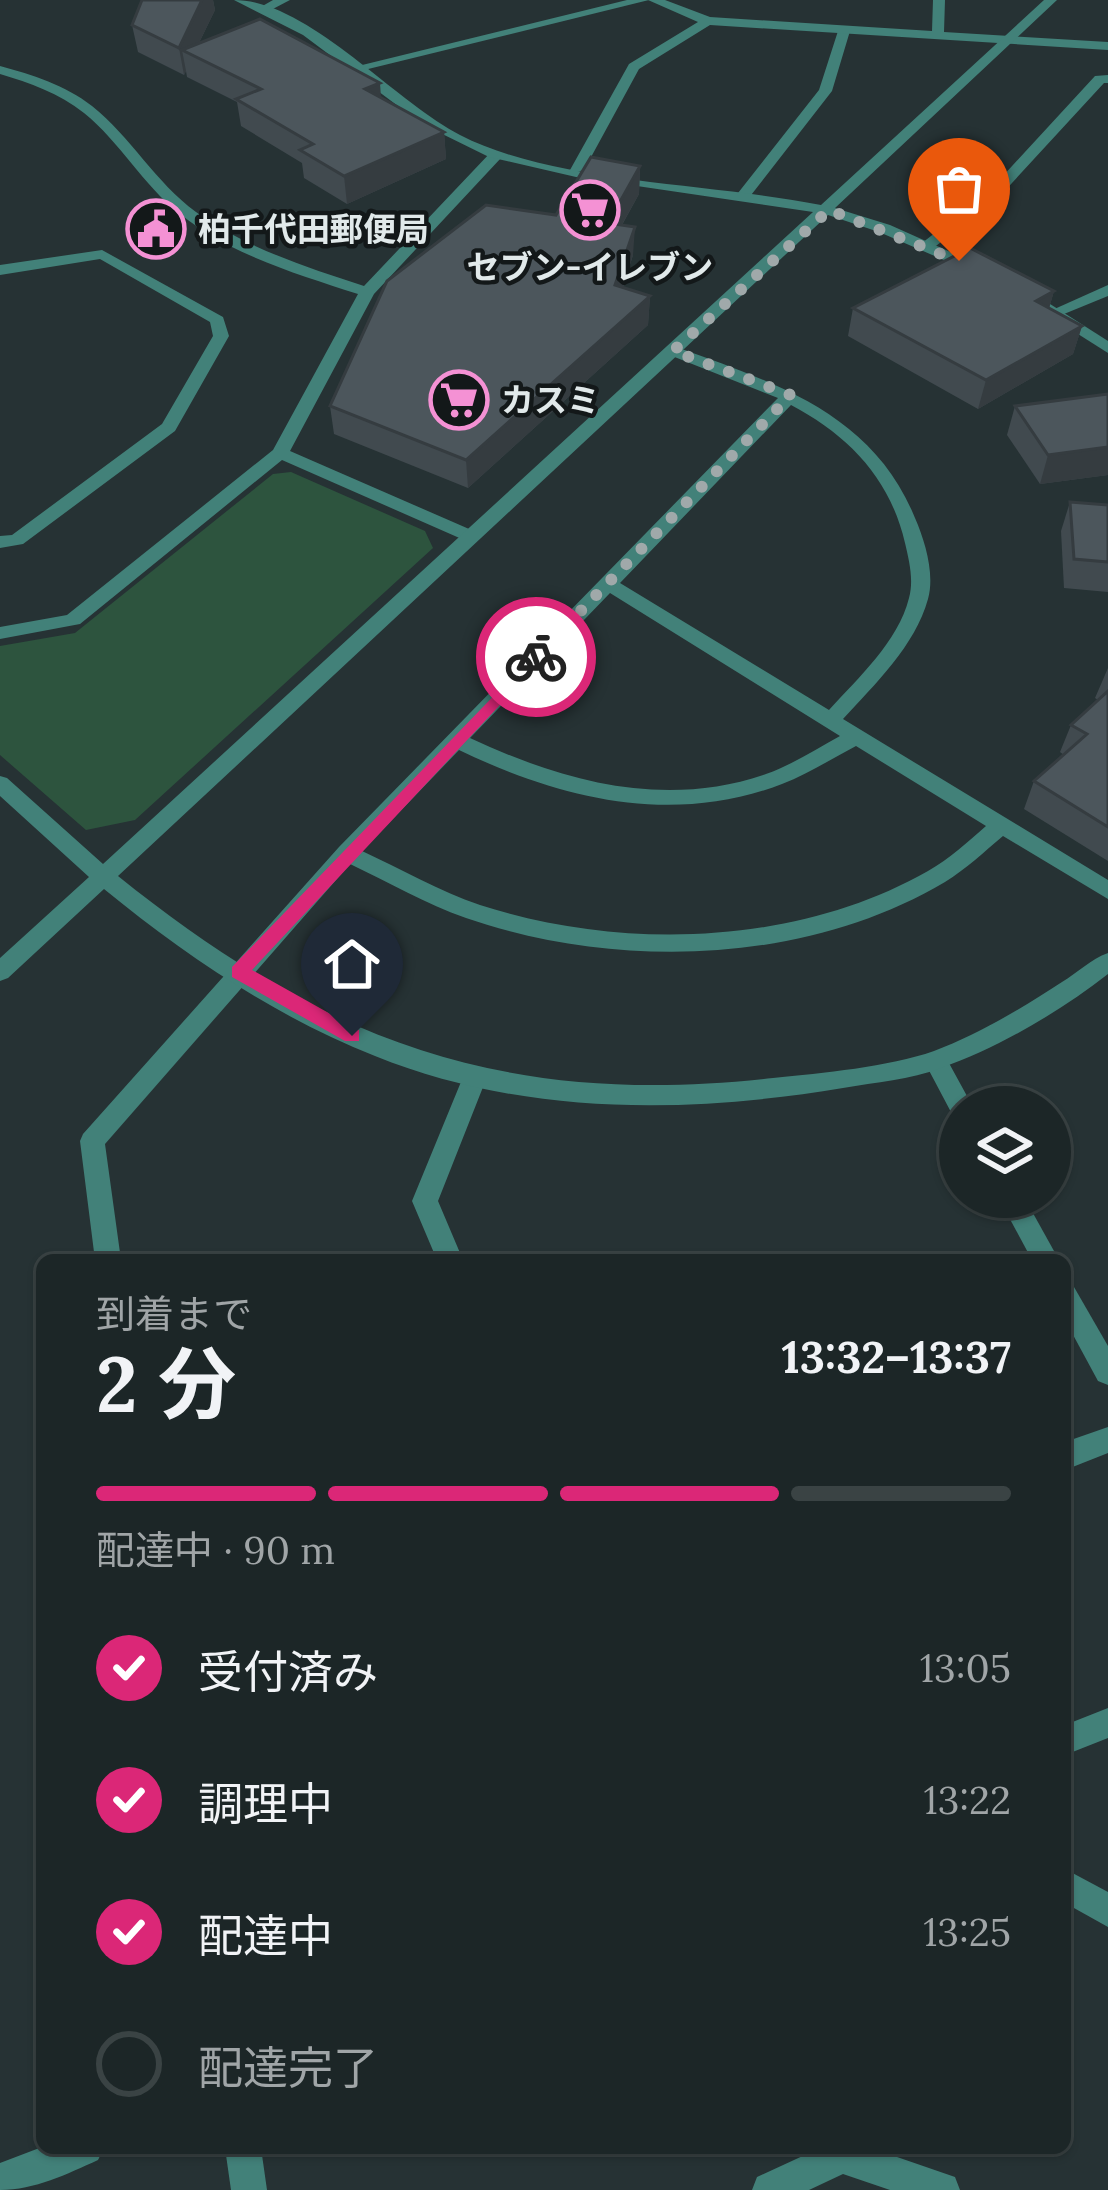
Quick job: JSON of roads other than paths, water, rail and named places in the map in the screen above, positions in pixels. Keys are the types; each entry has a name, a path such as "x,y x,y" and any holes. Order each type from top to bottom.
{"street":[{"path":"240,0 266,8 326,40 422,122 496,155 829,210 992,275"},
{"path":"266,8 284,0"},
{"path":"360,68 643,0"},
{"path":"654,0 708,21 1108,46"},
{"path":"938,36 939,0"},
{"path":"0,972 1051,0"},
{"path":"577,170 634,67 708,21"},
{"path":"743,196 825,91 844,31"},
{"path":"0,70 85,103 105,119 156,185 232,240 367,292"},
{"path":"927,246 994,193 1100,79 1108,80"},
{"path":"0,633 73,620 280,453 367,292 496,155"},
{"path":"0,270 102,254 217,320 221,336 169,427 17,540 0,542"},
{"path":"1008,284 1058,311 1108,348"},
{"path":"1058,311 1108,290"},
{"path":"673,351 791,395 840,426 893,480 917,554 920,597 905,629 832,719"},
{"path":"108,1254 92,1141 347,853 791,395"},
{"path":"280,453 470,536"},
{"path":"608,584 1108,891"},
{"path":"454,740 529,777 627,798 723,793 771,781 857,736"},
{"path":"0,782 104,876 239,972 318,1020 386,1051 475,1077 594,1096 783,1090 936,1060 1081,985 1108,962"},
{"path":"347,853 473,911 515,922 629,941 706,942 779,932 861,910 935,877 1001,826"},
{"path":"936,1060 950,1086"},
{"path":"447,1254 425,1201 475,1077"},
{"path":"1023,1218 1043,1254"},
{"path":"1071,1306 1108,1372"},
{"path":"1071,1454 1108,1440"},
{"path":"1071,1738 1108,1723"},
{"path":"1071,1889 1108,1911"},
{"path":"0,2181 70,2154"},
{"path":"244,2154 249,2190"},
{"path":"770,2190 842,2156 942,2190"}],"place":[{"name":"セブン-イレブン","path":"590,210"},
{"name":"柏千代田郵便局","path":"156,229"},
{"name":"カスミ","path":"459,400"}]}
